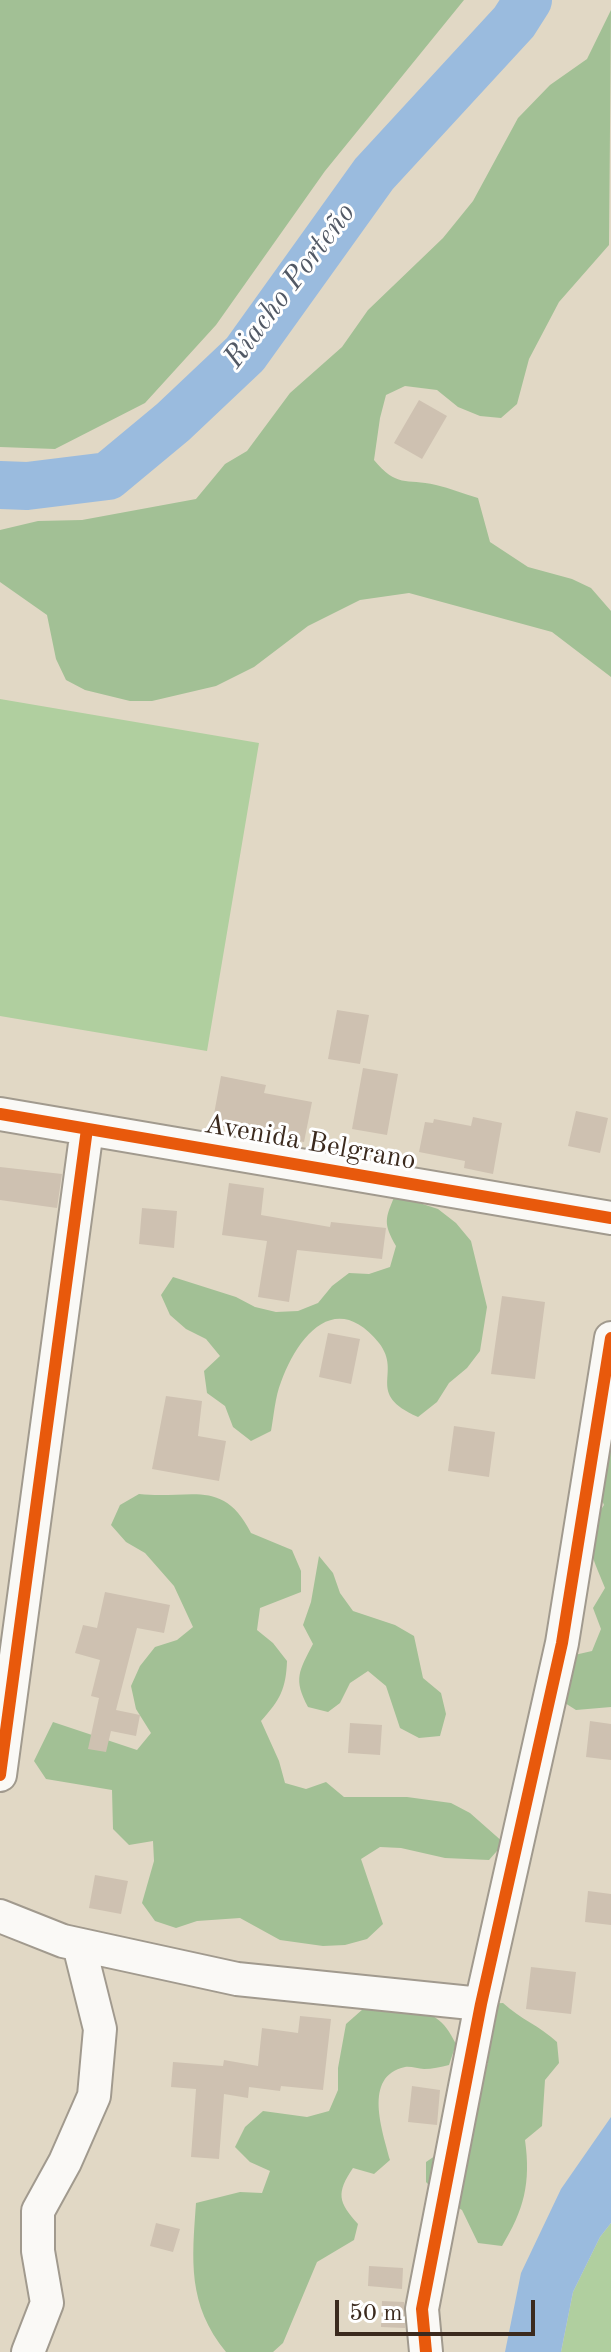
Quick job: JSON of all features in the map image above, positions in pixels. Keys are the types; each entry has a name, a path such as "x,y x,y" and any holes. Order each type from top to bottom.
{"street":[{"name":"Avenida Belgrano","path":"0,1114 611,1218"},
{"path":"0,1775 87,1129"},
{"path":"426,2352 422,2309 481,2004 562,1643 611,1338"},
{"path":"0,1916 63,1941 237,1979 481,2004"},
{"path":"28,2352 47,2303 38,2251 38,2211 65,2162 94,2096 100,2029 79,1945"}],"green space":[{"path":"0,0 464,0 325,171 216,325 145,403 55,449 0,447"},
{"path":"611,10 609,245 559,302 529,359 517,404 501,418 480,416 458,407 437,390 405,386 386,395 374,460 396,478 436,485 478,498 490,542 528,567 572,579 591,588 611,611 611,677 552,632 409,593 360,600 308,626 254,667 216,686 152,701 130,701 85,690 66,680 56,659 47,615 0,582 0,530 38,521 82,520 196,499 225,464 247,451 290,393 342,347 368,310 443,238 473,201 518,118 550,85 587,59"},
{"path":"0,699 259,743 207,1051 0,1016"},
{"path":"395,1195 438,1209 456,1223 471,1241 487,1307 480,1351 467,1368 449,1383 437,1402 418,1417 392,1400 387,1383 388,1364 379,1343 363,1327 348,1320 334,1319 320,1325 297,1348 279,1388 271,1431 251,1441 233,1427 225,1406 207,1393 204,1371 220,1356 206,1339 186,1329 170,1315 161,1295 173,1277 276,1312 298,1311 318,1303 332,1286 349,1273 369,1274 390,1267 396,1246 387,1221"},
{"path":"611,1417 611,1707 576,1710 557,1698 570,1656 592,1651 601,1629 593,1608 605,1588 592,1555 590,1537 604,1505 595,1484"},
{"path":"139,1494 189,1494 217,1498 240,1515 251,1533 292,1550 301,1571 301,1592 260,1608 257,1630 273,1643 287,1661 281,1694 261,1721 285,1783 306,1789 326,1782 344,1797 407,1797 451,1803 470,1813 504,1843 489,1860 445,1858 401,1848 380,1847 361,1859 383,1924 367,1939 345,1945 323,1946 280,1940 240,1918 197,1921 176,1928 155,1921 142,1903 154,1861 153,1841 129,1845 113,1829 112,1790 46,1779 34,1761 53,1722 137,1750 151,1733 136,1709 131,1686 140,1666 155,1647 177,1640 193,1627 174,1586 145,1553 126,1542 111,1525 120,1505"},
{"path":"319,1556 333,1573 340,1593 353,1611 395,1625 414,1636 423,1678 441,1693 446,1714 440,1736 419,1738 400,1728 386,1686 368,1671 350,1683 340,1703 328,1712 308,1707 299,1682 304,1661 313,1644 303,1625 311,1602"},
{"path":"503,2003 557,2042 559,2063 545,2080 542,2126 525,2140 527,2170 524,2196 502,2246 478,2243 462,2210 441,2198 426,2182 426,2162 457,2141 467,2073 488,2064 478,2022 481,2004"},
{"path":"406,2007 431,2015 447,2028 456,2044 449,2065 427,2069 405,2067 392,2072 384,2081 380,2093 380,2121 390,2160 374,2174 353,2168 342,2191 343,2203 358,2224 354,2240 317,2262 283,2343 273,2352 226,2352 213,2334 198,2299 193,2263 196,2203 240,2192 262,2193 270,2171 250,2162 235,2147 245,2127 263,2111 307,2117 329,2111 338,2090 338,2068 346,2024 363,2009"},
{"path":"611,2223 611,2352 561,2352 573,2292 600,2237"}],"water":[{"path":"611,2117 611,2223 600,2237 573,2292 561,2352 505,2352 521,2273 561,2189"}],"building":[{"path":"419,400 447,416 422,459 394,443"},
{"path":"337,1010 369,1015 360,1064 328,1059"},
{"path":"363,1068 398,1074 387,1135 352,1129"},
{"path":"221,1076 266,1085 264,1093 312,1102 304,1142 212,1125"},
{"path":"576,1111 608,1118 600,1153 568,1146"},
{"path":"473,1117 502,1123 493,1174 464,1168 465,1161 419,1152 425,1122 433,1123 434,1119 471,1126"},
{"path":"0,1167 62,1174 57,1208 0,1200"},
{"path":"229,1183 264,1188 261,1215 330,1227 331,1222 386,1228 382,1259 297,1250 289,1302 258,1297 267,1241 222,1235"},
{"path":"142,1208 177,1211 174,1248 139,1244"},
{"path":"502,1296 545,1302 535,1379 491,1374"},
{"path":"328,1333 360,1339 351,1384 319,1377"},
{"path":"166,1396 202,1401 198,1436 226,1441 219,1481 152,1469"},
{"path":"454,1426 495,1432 489,1477 448,1471"},
{"path":"105,1592 170,1605 164,1633 137,1628 116,1710 140,1715 136,1736 111,1731 106,1752 88,1749 99,1698 91,1696 100,1660 75,1653 83,1625 97,1628"},
{"path":"590,1721 611,1724 611,1760 586,1757"},
{"path":"350,1723 382,1725 380,1755 348,1753"},
{"path":"95,1875 128,1881 121,1914 89,1908"},
{"path":"588,1891 611,1894 611,1925 585,1922"},
{"path":"531,1967 576,1972 571,2014 526,2009"},
{"path":"300,2016 331,2019 323,2090 281,2086 280,2091 249,2087 248,2098 224,2094 219,2159 191,2157 196,2089 171,2087 173,2062 223,2066 224,2060 258,2066 262,2028 298,2033"},
{"path":"412,2086 440,2090 437,2125 408,2122"},
{"path":"156,2223 180,2229 173,2252 150,2246"},
{"path":"369,2266 403,2268 402,2289 368,2286"},
{"path":"382,2301 404,2302 405,2328 381,2327"}],"waterway":[{"name":"Riacho Porteño","path":"0,485 27,486 108,476 173,422 245,354 374,174 514,22 528,0"}],"cycle path":[{"path":"0,1114 611,1218"},
{"path":"0,1775 87,1129"},
{"path":"426,2352 422,2309 481,2004 562,1643 611,1338"}]}
